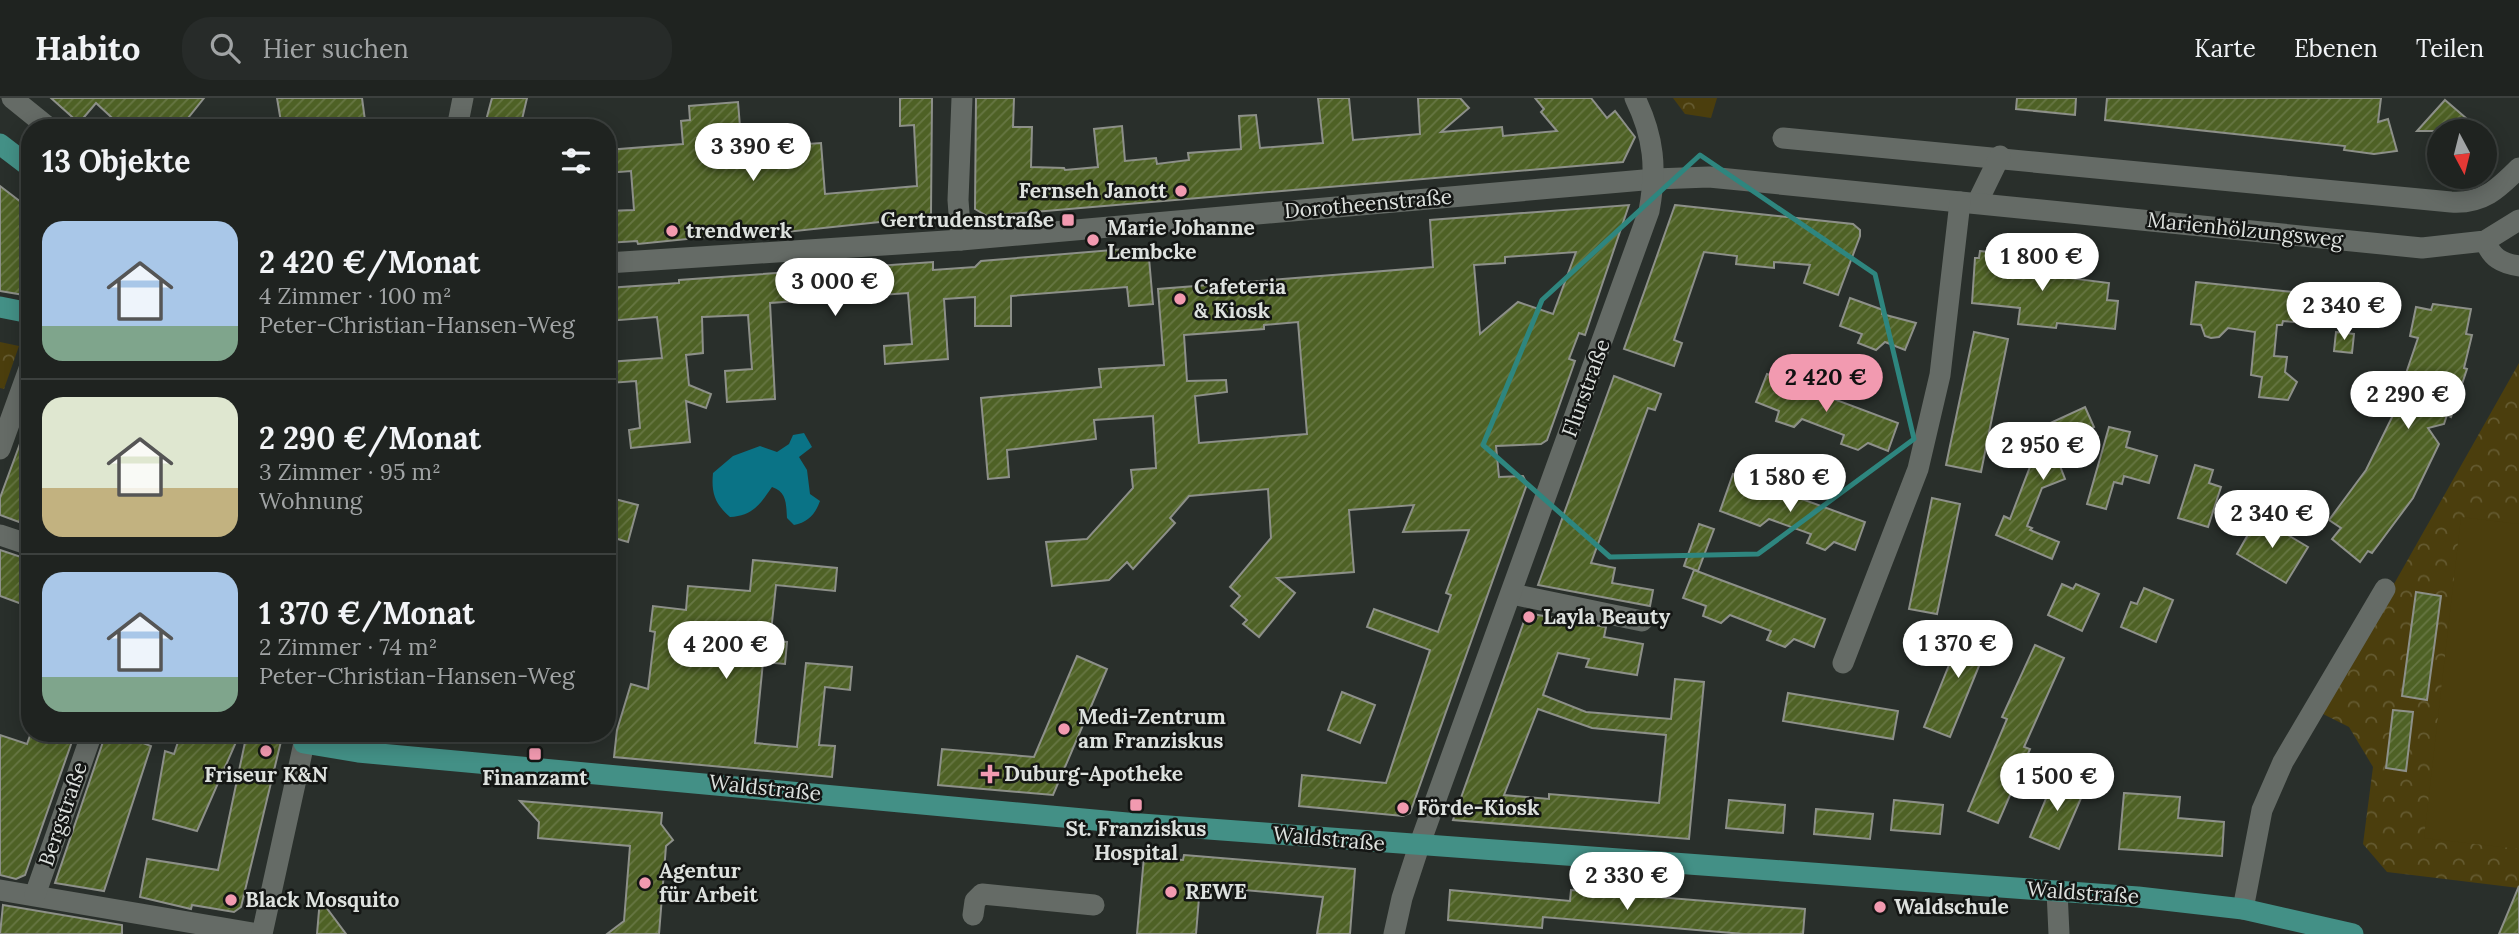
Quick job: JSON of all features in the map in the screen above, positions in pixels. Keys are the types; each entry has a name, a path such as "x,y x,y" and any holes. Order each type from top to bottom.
{"main road":[{"path":"0,144 21,160"},
{"path":"0,307 21,311"},
{"name":"Waldstraße","path":"321,742 358,752 561,768 1071,818 1419,846 2138,897 2243,909 2353,934"}],"street":[{"path":"12,98 37,119"},
{"path":"459,119 463,98"},
{"path":"961,240 958,200 962,98"},
{"path":"1635,98 1654,146 1655,179"},
{"path":"1783,138 2000,156 2470,203 2486,197 2519,167"},
{"path":"1843,663 1918,469 1940,375 1969,203 2000,156"},
{"name":"Dorotheenstraße","path":"616,262 961,240 1655,179 1709,177"},
{"name":"Marienhölzungsweg","path":"1709,177 2422,248 2484,242 2514,223 2486,197"},
{"name":"Flurstraße","path":"1394,934 1402,898 1419,846 1649,211 1655,179"},
{"path":"2484,242 2490,255 2507,264 2519,266"},
{"path":"0,449 8,403 21,381"},
{"path":"0,535 21,542"},
{"path":"2243,909 2262,810 2283,762 2385,589"},
{"path":"1512,594 1642,621"},
{"name":"Bergstraße","path":"35,895 89,742"},
{"path":"0,890 260,934 305,742"},
{"path":"2057,891 2059,934"},
{"path":"973,915 975,901 982,894 1094,905"}],"highlighted area":[{"path":"1700,155 1875,274 1914,439 1758,554 1610,557 1483,445 1542,300"}],"green space":[{"path":"1673,98 1717,98 1711,118 1685,114"},
{"path":"0,342 19,346 4,389 0,388"},
{"path":"2519,363 2519,888 2387,872 2363,844 2373,767 2349,727 2321,713"},
{"path":"2461,517 2519,524 2519,849 2424,838"}],"water":[{"path":"804,433 812,447 799,457 807,470 810,494 820,501 810,517 794,525 787,518 783,495 772,487 760,504 750,512 730,517 715,498 713,473 733,456 760,446 777,452 789,444 793,435"}],"building":[{"path":"51,98 204,98 187,119 113,119 96,103 82,119 75,119"},
{"path":"277,98 362,98 365,119 280,119"},
{"path":"492,98 527,98 522,119 486,119"},
{"path":"900,98 932,98 931,213 927,217 786,232 785,229 638,244 637,241 616,242 616,211 634,210 631,171 616,172 616,149 683,144 681,121 690,120 689,106 738,102 741,139 777,136 778,146 821,143 825,194 917,186 914,125 900,126"},
{"path":"976,98 1014,98 1013,127 1032,127 1031,167 1065,170 1098,167 1094,129 1122,126 1125,161 1156,158 1157,164 1189,160 1188,153 1241,149 1239,116 1256,115 1260,148 1323,143 1318,98 1349,98 1353,140 1420,134 1418,98 1460,98 1469,108 1441,132 1502,127 1503,136 1557,131 1541,112 1544,109 1535,98 1591,98 1607,118 1615,111 1635,137 1623,162 987,216 975,209"},
{"path":"2017,98 2076,98 2075,115 2016,109"},
{"path":"2107,98 2381,98 2378,122 2388,119 2397,151 2374,154 2344,150 2345,146 2105,120"},
{"path":"2445,100 2467,119 2428,119"},
{"path":"2427,120 2427,131 2417,131"},
{"path":"0,186 21,202 21,294 0,291"},
{"path":"1629,205 1585,335 1579,333 1569,359 1575,361 1547,440 1541,444 1496,446 1499,477 1523,476 1527,484 1410,813 1403,816 1299,806 1302,775 1386,783 1430,650 1367,627 1374,609 1438,632 1451,595 1446,593 1469,530 1403,532 1414,505 1349,510 1354,572 1277,578 1295,593 1259,637 1243,624 1247,620 1231,606 1240,596 1230,587 1271,538 1268,489 1189,496 1170,518 1175,523 1133,569 1127,562 1109,580 1052,586 1046,542 1087,539 1133,488 1131,470 1156,468 1153,416 1094,420 1096,439 1007,450 1009,477 988,479 981,398 1101,387 1099,369 1164,365 1158,289 1433,267 1430,220","holes":["1576,252 1553,314 1518,302 1480,334 1474,265 1505,263 1505,257","1298,322 1307,434 1199,443 1195,396 1227,392 1226,380 1187,381 1184,335 1264,329 1264,325"]},
{"path":"1675,205 1853,224 1860,230 1860,236 1838,295 1804,283 1810,265 1774,262 1774,268 1736,264 1737,256 1704,252 1674,340 1682,343 1674,366 1624,349"},
{"path":"1148,247 1153,304 1129,306 1127,287 1011,296 1011,326 975,326 975,297 944,299 948,359 885,364 884,346 912,344 908,293 770,303 775,399 727,402 725,371 752,369 748,315 702,317 703,353 686,355 689,385 711,394 706,408 686,401 690,442 631,448 629,430 640,428 636,381 616,383 616,361 662,358 657,317 616,320 616,287 679,283 679,280 933,262 933,270 975,267 981,261"},
{"path":"1980,251 2005,254 2004,257 2063,263 2061,277 2109,283 2107,300 2118,301 2115,329 2057,323 2056,328 2018,324 2020,308 1972,303 1975,258 1979,258"},
{"path":"2196,282 2302,293 2302,288 2334,291 2334,299 2339,299 2337,326 2283,321 2282,325 2277,325 2274,356 2287,357 2285,372 2297,382 2288,400 2259,397 2262,377 2251,375 2255,332 2228,328 2219,337 2211,338 2205,336 2201,325 2191,324"},
{"path":"1850,298 1883,310 1882,314 1916,323 1905,350 1885,342 1876,350 1858,343 1862,334 1840,326"},
{"path":"2433,304 2471,309 2466,334 2472,335 2464,368 2467,369 2451,417 2447,415 2444,424 2428,428 2439,444 2413,498 2372,553 2368,551 2360,562 2332,539 2341,528 2329,520 2366,470 2401,399 2398,397 2418,338 2410,336 2416,307 2431,310"},
{"path":"1974,332 2008,339 1981,472 1946,465"},
{"path":"2336,332 2354,334 2352,353 2334,351"},
{"path":"1767,374 1898,423 1888,451 1868,443 1858,450 1841,444 1844,435 1802,419 1794,427 1776,421 1779,411 1756,402"},
{"path":"1614,376 1661,394 1655,410 1648,408 1591,563 1615,568 1612,583 1653,590 1650,606 1538,585"},
{"path":"2085,407 2094,427 2071,438 2060,466 2065,479 2042,488 2027,526 2032,528 2030,530 2059,542 2052,559 1996,535 2004,516 2010,519 2046,425"},
{"path":"2109,427 2130,432 2126,447 2157,456 2149,483 2124,476 2122,484 2114,482 2106,509 2087,504"},
{"path":"21,441 21,523 0,515 0,498"},
{"path":"2195,465 2213,470 2209,483 2221,487 2208,527 2178,518"},
{"path":"1733,474 1865,522 1855,550 1834,542 1825,550 1807,543 1811,534 1769,519 1760,526 1720,511"},
{"path":"1932,498 1960,504 1937,614 1909,609"},
{"path":"616,499 638,505 628,542 616,539"},
{"path":"2258,517 2308,547 2286,583 2237,554"},
{"path":"1699,524 1714,529 1698,571 1684,566"},
{"path":"0,550 21,557 21,604 0,596"},
{"path":"753,560 837,568 835,591 776,585 770,641 787,642 785,664 763,662 755,743 797,747 806,663 852,667 850,690 825,687 819,745 835,746 832,777 614,757 617,730 631,684 648,689 655,632 650,631 653,606 686,610 688,586 750,591"},
{"path":"1694,570 1825,619 1814,647 1794,639 1785,647 1767,640 1771,631 1730,615 1721,623 1703,616 1706,606 1683,598"},
{"path":"2062,584 2073,589 2076,584 2099,594 2082,631 2048,615"},
{"path":"2144,588 2173,600 2156,642 2121,627 2131,602 2137,604"},
{"path":"2416,592 2441,596 2427,700 2402,696"},
{"path":"1527,613 1606,627 1604,637 1643,644 1637,675 1586,667 1589,659 1558,653 1543,695 1586,712 1671,719 1675,679 1704,682 1689,839 1453,820","holes":["1538,709 1592,728 1666,735 1659,803 1549,794 1549,799 1504,795"]},
{"path":"1966,623 1992,634 1950,737 1924,727"},
{"path":"2035,645 2064,658 2024,747 2030,749 1998,823 1968,811 2007,719 2002,717"},
{"name":"Medi-Zentrum am Franziskus","path":"1077,656 1107,669 1053,795 938,785 942,749 1034,757"},
{"path":"1342,692 1375,705 1360,743 1328,730"},
{"path":"1788,693 1898,711 1893,739 1783,721"},
{"path":"2393,710 2413,712 2406,771 2386,768"},
{"path":"0,735 27,744 72,742 25,875 16,879 0,875"},
{"path":"103,742 140,742 151,746 104,891 55,883"},
{"path":"178,742 236,742 197,831 153,819 165,751 174,754"},
{"path":"245,742 281,742 241,907 234,912 192,905 191,909 140,897 147,859 218,870"},
{"path":"2055,777 2085,789 2059,849 2030,837"},
{"path":"2124,793 2180,797 2178,818 2224,822 2222,856 2119,849"},
{"path":"1729,800 1785,805 1783,833 1726,828"},
{"path":"1894,800 1943,805 1940,834 1891,830"},
{"name":"Agentur für Arbeit","path":"520,801 662,813 661,824 673,840 666,846 659,934 607,934 624,921 630,846 538,838 539,822"},
{"path":"1816,809 1873,814 1870,839 1814,834"},
{"path":"1184,855 1355,869 1350,934 1317,934 1323,897 1200,886 1196,934 1137,934 1144,857 1183,860"},
{"path":"2519,886 2519,934 2499,934"},
{"path":"1450,890 1570,901 1571,890 1805,909 1803,934 1744,934 1543,917 1542,928 1448,920"},
{"path":"320,899 346,934 317,934"},
{"path":"3,905 122,925 122,934 0,934"}],"place":[{"name":"Fernseh Janott","path":"1181,191"},
{"name":"Gertrudenstraße","path":"1068,220"},
{"name":"trendwerk","path":"672,231"},
{"name":"Marie Johanne Lembcke","path":"1093,240"},
{"name":"Cafeteria & Kiosk","path":"1180,299"},
{"name":"Layla Beauty","path":"1529,617"},
{"name":"Medi-Zentrum am Franziskus","path":"1064,729"},
{"name":"Friseur K&N","path":"266,751"},
{"name":"Finanzamt","path":"535,754"},
{"name":"Duburg-Apotheke","path":"990,774"},
{"name":"St. Franziskus Hospital","path":"1136,805"},
{"name":"Förde-Kiosk","path":"1403,808"},
{"name":"Agentur für Arbeit","path":"645,883"},
{"name":"REWE","path":"1171,892"},
{"name":"Black Mosquito","path":"231,900"},
{"name":"Waldschule","path":"1880,907"}]}
